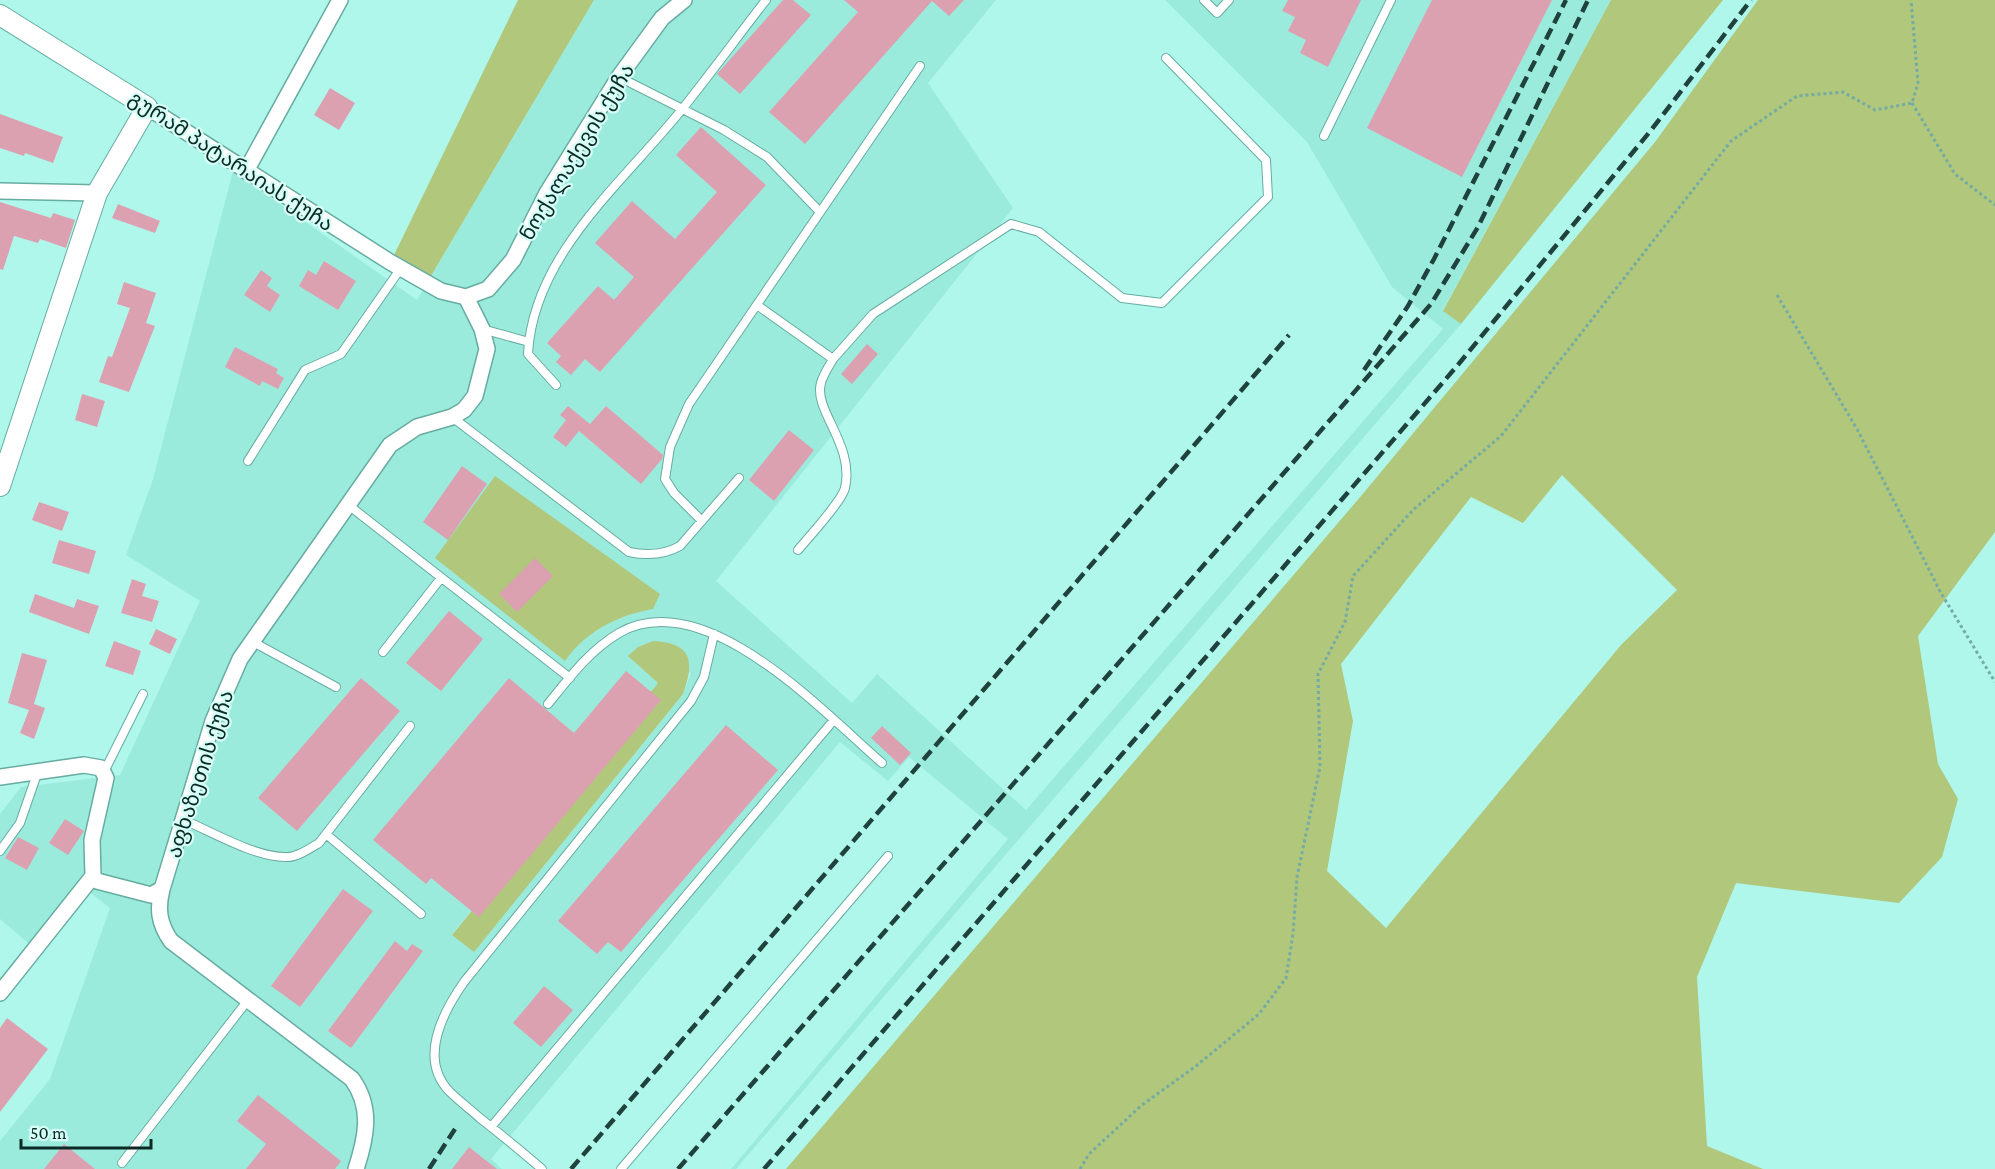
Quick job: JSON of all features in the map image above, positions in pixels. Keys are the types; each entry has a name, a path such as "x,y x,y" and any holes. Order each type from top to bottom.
{"street":[{"path":"246,171 340,0"},
{"name":"ნოქალაქევის ქუჩა","path":"466,297 489,290 513,261 547,193 619,76 662,18 684,0"},
{"name":"გურამ პატარაიას ქუჩა","path":"0,15 401,268 441,291 466,297"},
{"path":"0,486 98,193 147,107"},
{"path":"0,190 98,193"},
{"name":"აფხაზეთის ქუჩა","path":"356,1169 366,1138 367,1124 359,1088 352,1079 171,941 163,930 158,905 213,721 240,659 390,445 417,427 452,417 464,410 475,396 487,349 482,329 466,297"},
{"path":"0,777 84,765 101,768 106,778 92,840 93,876 0,993"},
{"path":"93,876 98,881 151,895 162,889"}],"lane":[{"path":"556,386 528,354 529,332 541,296 577,231 682,109 766,0"},
{"path":"1203,0 1217,13 1229,0"},
{"path":"1324,136 1391,0"},
{"path":"798,550 845,490 846,455 821,403 820,384 833,358 873,314 1011,224 1038,232 1122,298 1162,303 1268,197 1266,160 1166,58"},
{"path":"702,521 674,493 665,479 670,447 689,404 920,66"},
{"path":"619,76 767,157 820,212"},
{"path":"248,461 305,370 341,354 401,268"},
{"path":"757,305 833,358"},
{"path":"482,329 529,342"},
{"path":"452,417 629,552 646,555 669,552 680,546 739,478"},
{"path":"347,504 570,678"},
{"path":"383,652 441,578"},
{"path":"548,704 588,655 621,632 648,624 673,622 714,634 768,663 882,763"},
{"path":"542,1169 448,1090 437,1071 434,1055 446,1009 464,982 691,701 704,677 714,634"},
{"path":"253,642 336,687"},
{"path":"104,774 143,694"},
{"path":"491,1126 833,721"},
{"path":"184,820 266,855 286,858 319,843 410,726"},
{"path":"0,851 20,823 38,771"},
{"path":"326,834 421,914"},
{"path":"621,1169 888,856"},
{"path":"122,1163 248,1000"}],"path":[{"path":"1911,0 1918,83 1912,103 1955,174 1995,205"},
{"path":"1080,1169 1089,1154 1142,1105 1196,1066 1259,1014 1286,978 1293,934 1297,877 1320,767 1318,674 1345,622 1353,576 1414,509 1501,436 1731,141 1797,96 1843,92 1875,110 1912,103"},
{"path":"1778,295 1857,429 1941,593 1995,682"}],"shaded area":[{"path":"518,0 594,0 431,276 394,255"},
{"path":"594,0 996,0 928,83 1013,208 716,581 852,703 877,674 1026,810 1443,329 1392,287 1307,142 1165,0 1611,0 1443,310 1461,324 736,1169 731,1169 1008,839 909,757 888,781 840,742 491,1159 502,1169 0,1169 0,1141 50,1079 110,908 78,883 33,947 0,919 0,814 21,787 120,775 200,601 126,555 153,479 233,171 417,300","holes":["495,476 653,609 639,611 609,623 577,643 565,661","628,655 691,673 683,694 474,951 452,934 658,683"]},
{"path":"1611,0 1723,0 1461,324 1443,311"},
{"path":"1758,0 1995,0 1995,532 1918,636 1938,764 1958,799 1942,857 1899,903 1736,883 1697,977 1707,1146 1763,1169 786,1169 1361,496 1655,142","holes":["1562,475 1677,590 1621,645 1386,928 1327,871 1353,721 1341,664 1471,497 1523,523"]},
{"path":"495,476 660,594 653,609 615,620 603,626 582,641 565,661 435,558"},
{"path":"653,641 676,645 687,656 689,672 683,694 474,952 452,935 658,683 628,656 638,647"}],"building":[{"path":"783,0 793,0 811,15 740,94 717,74"},
{"path":"844,0 964,0 949,16 932,1 805,144 769,112 858,12"},
{"path":"1288,0 1361,0 1328,67 1300,53 1306,40 1288,31 1295,17 1282,11"},
{"path":"1432,0 1552,0 1462,177 1367,128"},
{"path":"330,88 355,103 339,130 314,115"},
{"path":"0,114 63,137 53,163 25,153 24,156 0,148"},
{"path":"701,127 766,185 600,372 585,359 571,375 556,362 561,356 547,343 598,286 614,300 634,277 595,243 632,201 675,239 717,192 676,155"},
{"path":"0,202 51,218 53,213 75,220 66,248 40,239 38,243 14,236 3,270 0,269"},
{"path":"118,204 160,221 155,233 112,218"},
{"path":"324,261 356,281 338,310 299,286 308,270 316,275"},
{"path":"261,270 272,278 267,286 280,295 270,312 244,295"},
{"path":"124,282 156,293 146,323 155,326 129,392 99,382 108,356 112,357 130,308 117,304"},
{"path":"867,344 878,354 852,384 841,374"},
{"path":"235,347 278,369 276,373 284,378 278,389 262,381 260,386 225,367"},
{"path":"82,394 105,401 97,427 75,420"},
{"path":"568,406 590,424 606,406 663,455 662,459 641,484 579,431 566,447 553,437 566,420 560,415"},
{"path":"789,430 814,450 774,501 749,480"},
{"path":"462,466 487,484 448,540 423,522"},
{"path":"39,502 69,512 62,531 32,520"},
{"path":"59,540 96,551 89,574 52,563"},
{"path":"535,558 553,576 517,612 499,594"},
{"path":"132,579 146,584 142,596 159,601 152,622 121,613"},
{"path":"35,594 74,608 77,599 99,606 89,634 29,612"},
{"path":"449,611 483,639 441,691 406,663"},
{"path":"156,629 177,639 170,654 149,644"},
{"path":"114,641 141,651 133,675 105,666"},
{"path":"22,653 47,660 34,704 45,708 34,739 20,733 29,710 8,703"},
{"path":"626,671 661,700 479,917 431,878 426,884 373,840 509,678 574,733"},
{"path":"361,678 400,711 297,831 258,798"},
{"path":"726,725 778,770 621,952 608,942 597,954 558,921"},
{"path":"882,726 911,753 900,765 871,738"},
{"path":"65,819 84,831 68,855 49,843"},
{"path":"18,837 39,848 27,870 5,858"},
{"path":"343,889 373,911 300,1007 271,986"},
{"path":"395,941 407,951 412,944 423,951 351,1048 328,1031"},
{"path":"544,986 573,1010 541,1047 513,1023"},
{"path":"7,1018 48,1049 0,1112 0,1028"},
{"path":"258,1095 341,1161 335,1169 246,1169 266,1144 237,1121"},
{"path":"64,1144 95,1169 44,1169"},
{"path":"469,1147 497,1169 452,1169"}],"railway":[{"path":"1364,370 1408,306 1434,259 1566,0"},
{"path":"678,1169 1431,304 1478,227 1588,0"},
{"path":"764,1169 1457,366 1652,129 1751,0"},
{"path":"571,1169 1289,335"},
{"path":"429,1169 455,1129"}]}
